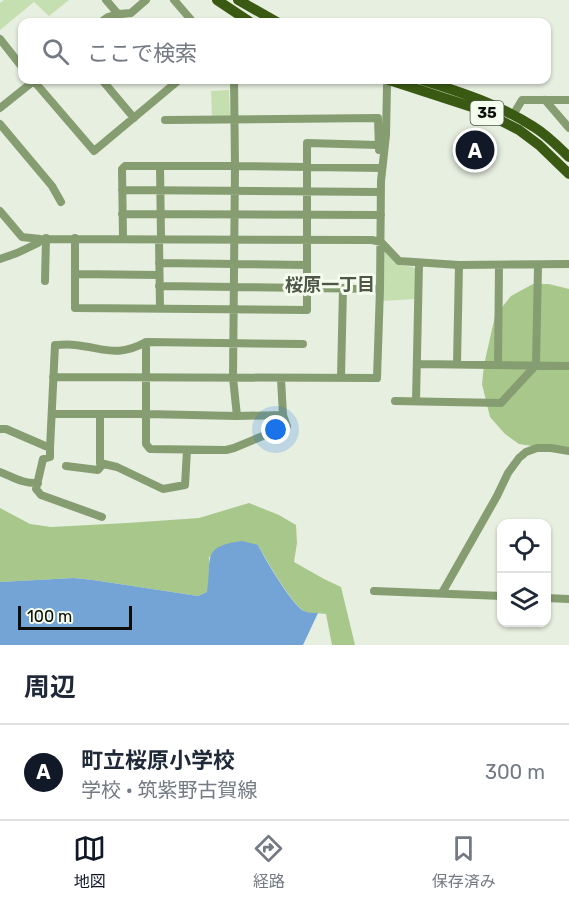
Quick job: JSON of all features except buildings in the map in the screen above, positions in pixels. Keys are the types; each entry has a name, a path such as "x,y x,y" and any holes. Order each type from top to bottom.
{"main road":[{"path":"217,0 244,18"},
{"path":"238,0 270,18"},
{"name":"35","path":"401,84 478,109 519,130 540,145 569,174"},
{"name":"35","path":"434,84 479,99 513,115 534,127 569,157"}],"street":[{"path":"106,0 122,18"},
{"path":"107,18 131,13 146,0"},
{"path":"174,0 190,18"},
{"path":"0,39 18,62"},
{"path":"0,108 29,84"},
{"path":"37,84 94,151 172,84"},
{"path":"105,84 134,118"},
{"path":"234,84 233,378 237,416"},
{"path":"53,377 377,378 381,192 388,84"},
{"path":"513,115 522,100 569,100"},
{"path":"545,100 569,128"},
{"path":"165,120 378,118 379,158 383,158"},
{"path":"0,124 52,186 62,202"},
{"path":"75,238 75,308 308,310 307,143 378,145"},
{"path":"123,238 122,169 125,166 382,168"},
{"path":"160,166 160,308"},
{"path":"122,190 381,192"},
{"path":"0,211 22,237 372,240 381,242 399,261 419,264 569,264"},
{"path":"122,214 381,215"},
{"path":"0,260 17,254 43,238"},
{"path":"43,238 45,281"},
{"path":"159,263 307,265"},
{"path":"416,401 419,264"},
{"path":"458,364 459,265"},
{"path":"498,365 499,265"},
{"path":"395,400 501,403 536,365 538,265"},
{"path":"75,274 159,275"},
{"path":"159,286 380,288"},
{"path":"341,378 343,288"},
{"path":"146,342 146,444 150,450 226,450 287,426 283,416 281,379"},
{"path":"102,517 42,495 36,489 43,459 50,457 55,345 123,351 146,342 303,344"},
{"path":"417,364 569,366"},
{"path":"52,414 283,416"},
{"path":"100,414 100,463 117,468 163,489 185,485 187,450"},
{"path":"0,429 6,429 50,448"},
{"path":"442,593 508,473 519,458 526,452 537,448 569,451"},
{"path":"66,465 98,470 103,464"},
{"path":"0,472 19,481 38,483"},
{"path":"375,591 497,596"},
{"path":"551,598 569,599"}],"green space":[{"path":"4,0 69,0 49,16 34,2 0,30 0,3"},
{"path":"229,90 230,116 212,117 211,91"},
{"path":"383,252 386,252 399,265 413,267 416,270 415,299 382,301"},
{"path":"533,284 549,284 569,289 569,453 519,444 505,434 490,417 482,384 495,316 511,296"},
{"path":"249,503 279,515 296,525 297,543 294,562 341,587 355,645 332,645 326,614 308,613 294,601 258,545 209,557 207,592 198,596 74,578 0,582 0,508 30,524 51,527 199,518"}],"water":[{"path":"242,541 258,545 279,581 299,607 306,612 318,613 303,645 0,645 0,582 74,578 198,596 207,592 209,563 214,551 219,547"}],"place":[{"name":"町立桜原小学校","path":"475,150"}],"district":[{"name":"桜原一丁目","path":"330,285"}]}
